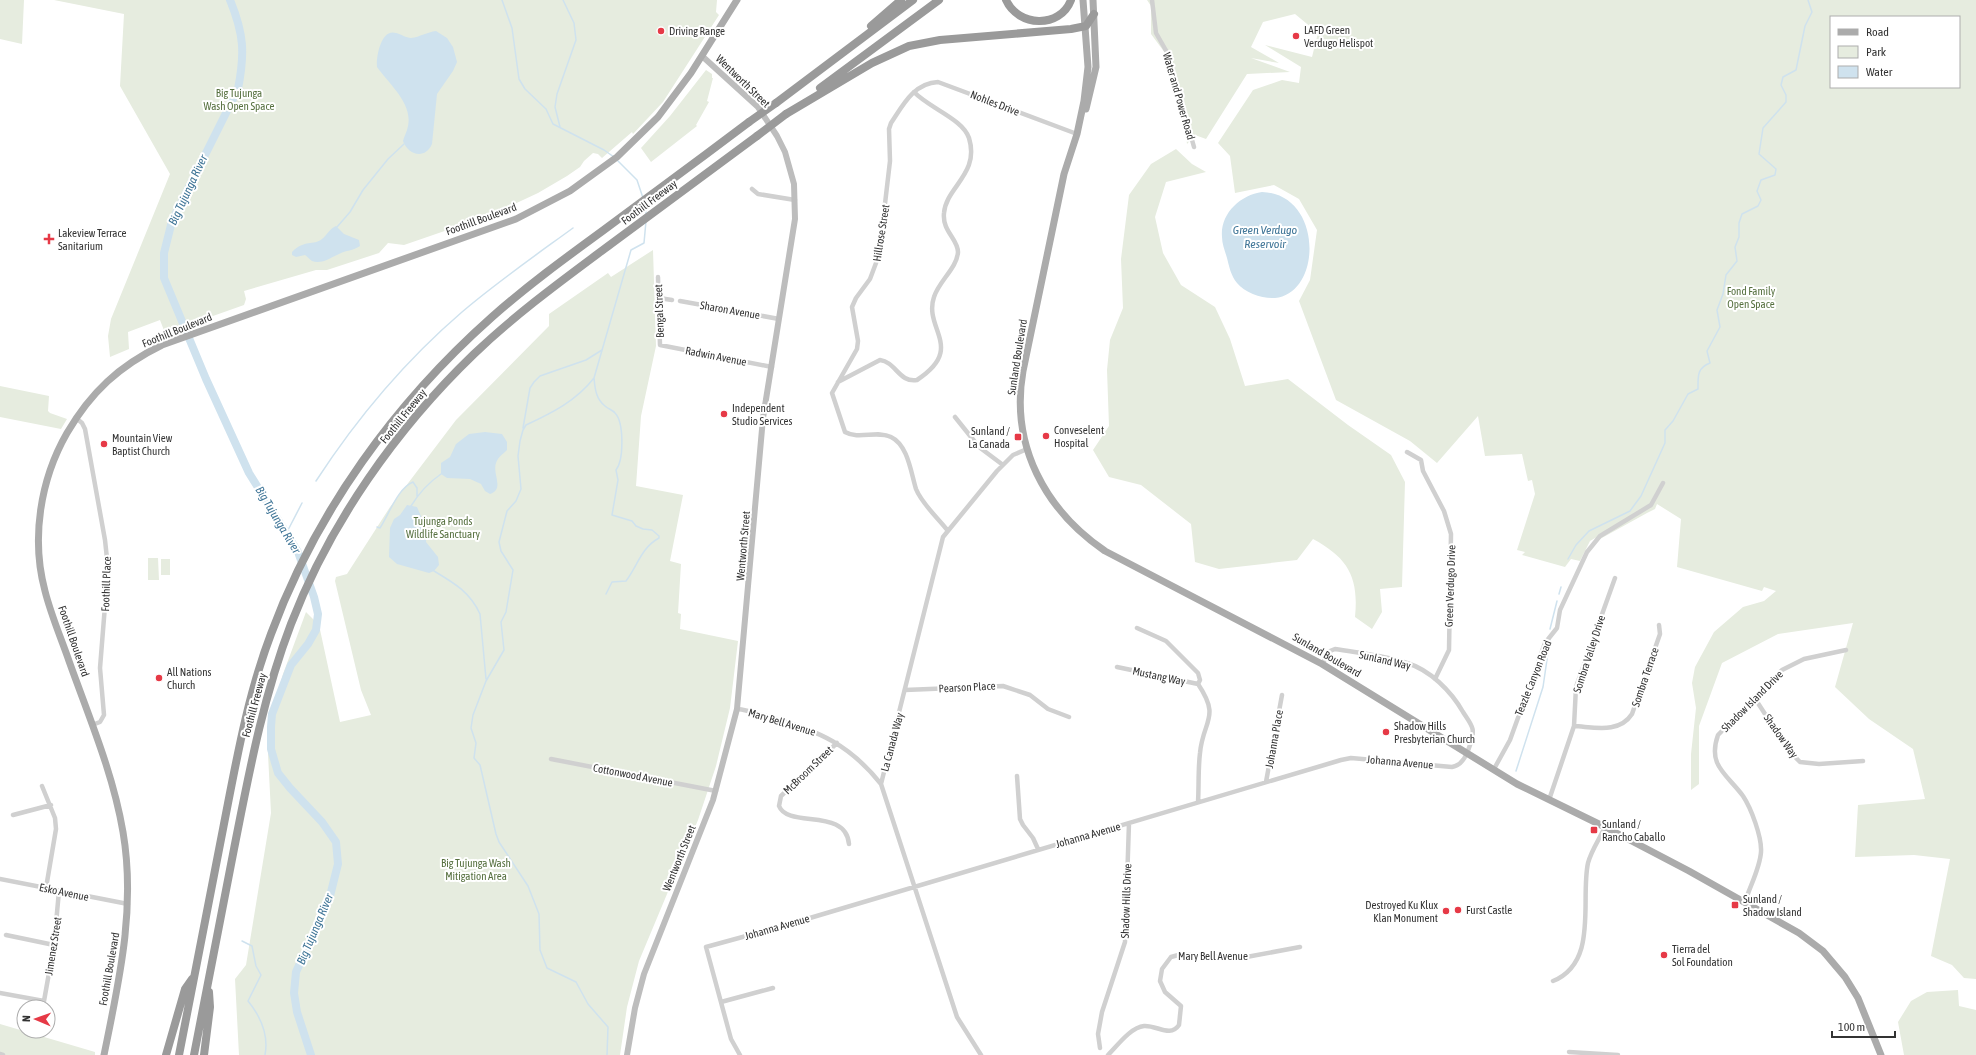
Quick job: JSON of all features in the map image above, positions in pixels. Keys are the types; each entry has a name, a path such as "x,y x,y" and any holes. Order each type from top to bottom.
{"highway":[{"path":"813,75 901,0"},
{"name":"Foothill Freeway","path":"179,1055 239,748 253,689 270,635 300,566 325,521 382,435 413,397 446,361 519,294 913,0"},
{"name":"Foothill Freeway","path":"194,1055 246,784 263,710 279,657 306,589 330,540 383,459 413,420 444,385 474,354 519,313 939,0"},
{"path":"1006,0 1011,8 1022,17 1028,20 1041,21 1058,16 1067,8 1071,0"},
{"path":"786,114 872,63 909,46 940,40 1071,29 1086,26 1094,14"},
{"path":"166,1055 185,989 194,975"},
{"path":"204,1055 210,1007 208,982"}],"main road":[{"name":"Foothill Boulevard","path":"104,1055 126,938 128,904 126,859 121,822 114,792 45,592 39,549 40,516 49,474 64,439 76,418 91,396 102,385 119,371 152,350 270,306 516,219 565,194 600,170 634,142 669,103 702,56 737,0"},
{"name":"Sunland Boulevard","path":"1077,134 1087,81 1086,26 1083,0"},
{"name":"Sunland Boulevard","path":"1093,0 1096,52 1094,82 1083,121 1077,134 1064,174 1022,376 1021,412 1027,449 1036,472 1051,499 1068,521 1093,543 1105,551 1322,664 1517,784 1605,827 1799,932 1829,957 1845,976 1858,998 1881,1055"},
{"name":"Wentworth Street","path":"627,1055 634,1014 644,974 716,791 737,709 763,418 795,218 794,184 785,152 767,120 748,97 702,56"}],"street":[{"name":"Water and Power Road","path":"1152,0 1156,33 1168,54 1194,147"},
{"name":"Nohles Drive","path":"914,92 927,83 938,82 1077,134"},
{"path":"838,382 880,360 887,362 907,380 917,380 933,365 941,351 941,339 932,304 937,289 951,269 958,253 956,244 946,228 944,213 947,202 967,170 970,158 970,144 967,133 956,121 931,107 914,92"},
{"name":"Hillrose Street","path":"914,92 891,122 889,129 890,161 879,255 870,279 856,298 852,307 857,335 857,349 832,394 846,432 857,435 884,435 891,437 899,443 905,454 918,493 948,531"},
{"path":"752,189 758,194 795,200"},
{"name":"Bengal Street","path":"658,277 660,345"},
{"path":"659,298 672,300"},
{"name":"Sharon Avenue","path":"680,301 779,320"},
{"name":"Radwin Avenue","path":"660,345 772,366"},
{"name":"Foothill Place","path":"76,418 82,422 85,429 105,540 108,568 100,668 104,715 100,722 92,725"},
{"path":"956,418 975,443 1003,465"},
{"name":"La Canada Way","path":"981,1055 958,1021 913,887 881,784 943,537 1003,465 1016,453 1027,449"},
{"name":"Green Verdugo Drive","path":"1407,452 1421,460 1423,471 1444,511 1451,534 1448,620 1449,650 1435,679"},
{"name":"Teazle Canyon Road","path":"1494,769 1510,740 1545,643 1557,628 1560,610 1587,552 1600,536 1651,505 1663,483"},
{"name":"Sombra Valley Drive","path":"1549,800 1574,726 1576,687 1615,578"},
{"name":"Sombra Terrace","path":"1574,726 1610,728 1617,727 1628,720 1632,714 1660,634 1659,625"},
{"path":"1137,628 1166,641 1198,673 1200,680 1198,684"},
{"name":"Sunland Way","path":"1322,664 1330,651 1335,649 1407,663 1435,679 1456,700 1472,728 1474,733 1468,753"},
{"name":"Shadow Island Drive","path":"1745,902 1760,860 1761,845 1746,801 1719,767 1714,749 1718,735 1775,676 1794,663 1816,655 1846,650"},
{"name":"Mustang Way","path":"1117,667 1198,684 1207,697 1210,716 1200,753 1198,802"},
{"name":"Pearson Place","path":"905,690 1002,686 1030,696 1048,708 1069,716"},
{"name":"Johanna Place","path":"1266,782 1282,695"},
{"name":"Shadow Way","path":"1754,697 1790,751 1800,762 1819,764 1863,761"},
{"name":"Mary Bell Avenue","path":"737,709 750,711 807,728 837,743 870,770 881,784"},
{"name":"McBroom Street","path":"837,743 781,796 779,806 785,814 839,825 846,833 849,844"},
{"name":"Johanna Avenue","path":"721,1002 706,947 783,926 1038,849 1351,758 1452,767 1459,765 1468,753"},
{"name":"Cottonwood Avenue","path":"551,759 716,791"},
{"path":"1018,776 1020,819 1033,838 1038,849"},
{"path":"42,786 55,818 56,835 46,888"},
{"path":"13,815 50,805"},
{"name":"Shadow Hills Drive","path":"1100,1048 1098,1034 1102,1012 1125,942 1129,823"},
{"path":"1553,981 1560,978 1570,969 1581,947 1585,932 1588,863 1605,827"},
{"name":"Esko Avenue","path":"0,879 128,904"},
{"name":"Jimenez Street","path":"0,993 44,1001 54,945 59,891"},
{"path":"6,935 54,945"},
{"name":"Mary Bell Avenue","path":"1108,1055 1138,1027 1148,1026 1167,1031 1174,1030 1179,1025 1181,1006 1165,992 1160,981 1162,969 1171,957 1182,954 1242,958 1300,947"},
{"path":"740,1055 731,1038 721,1002 773,988"},
{"path":"1569,1052 1618,1055"}],"green space":[{"path":"0,0 24,0 22,44 0,39"},
{"name":"Big Tujunga Wash Open Space","path":"54,0 717,0 716,12 719,15 663,102 633,134 632,132 602,158 598,154 593,153 580,167 567,176 538,193 491,215 404,245 388,243 379,253 327,270 316,270 244,291 246,299 244,305 165,333 160,320 128,332 129,349 110,357 108,336 111,319 170,174 120,86 124,14"},
{"name":"Fond Family Open Space","path":"1147,0 1976,0 1976,979 1964,978 1952,965 1931,956 1950,859 1914,855 1855,857 1858,805 1925,799 1913,749 1869,719 1835,687 1853,623 1778,634 1722,663 1699,726 1699,784 1691,790 1691,754 1696,708 1692,683 1695,667 1714,632 1743,607 1764,601 1776,591 1764,587 1762,591 1677,567 1681,519 1657,504 1655,509 1600,539 1602,534 1590,541 1580,561 1571,559 1565,567 1522,555 1525,552 1517,550 1535,494 1532,480 1528,481 1522,454 1485,456 1478,416 1437,463 1410,441 1336,400 1299,301 1310,280 1317,230 1299,199 1274,185 1235,193 1230,156 1218,143 1253,90 1282,80 1299,83 1301,67 1265,45 1312,57 1318,33 1295,14 1263,22 1251,47 1279,63 1251,58 1290,72 1247,74 1206,139 1195,135 1187,144 1184,122 1168,73 1165,53 1151,34 1151,6"},
{"path":"706,70 712,74 713,78 707,101 709,102 696,125 697,126 651,162 641,148 670,116"},
{"path":"1176,149 1192,164 1206,172 1166,182 1155,217 1163,253 1181,285 1215,307 1230,339 1245,386 1288,379 1348,425 1391,455 1405,482 1402,587 1380,589 1382,612 1372,629 1355,617 1355,591 1349,570 1343,561 1325,546 1313,539 1297,560 1219,569 1195,562 1191,524 1141,485 1109,477 1093,450 1109,426 1107,370 1110,340 1123,308 1121,259 1129,195 1151,164"},
{"name":"Big Tujunga Wash Mitigation Area","path":"653,250 656,346 641,416 636,486 683,495 670,561 681,564 678,613 681,614 680,629 738,641 730,708 716,766 698,820 639,961 627,1007 620,1055 239,1055 235,979 246,965 271,813 267,734 283,674 306,612 319,625 340,722 371,715 361,690 335,581 336,577 347,574 390,507 456,420 549,326 549,314 608,273 611,277"},
{"path":"0,386 49,396 48,411 67,419 61,429 0,417"},
{"path":"148,558 158,558 159,580 148,580"},
{"path":"161,559 170,559 170,575 161,575"},
{"path":"1958,990 1959,1006 1976,1010 1976,1055 1904,1055 1898,1022 1911,1001 1927,992"},
{"path":"0,1024 16,1029 16,1039 51,1039 95,1052 95,1055 0,1055"}],"water":[{"path":"436,31 447,38 453,47 457,62 453,71 437,94 432,144 425,152 417,154 405,146 403,141 409,118 407,109 398,94 377,67 377,57 380,44 387,35 391,33 396,33 411,38"},
{"name":"Green Verdugo Reservoir","path":"1262,192 1282,197 1297,209 1306,225 1309,244 1308,263 1302,280 1291,292 1275,298 1254,295 1240,287 1230,271 1222,240 1224,221 1233,207 1246,197"},
{"path":"336,226 344,234 359,240 360,246 319,262 312,261 305,255 296,257 292,255 292,252 301,245 319,241"},
{"path":"485,432 502,434 507,442 507,450 499,457 495,467 497,489 490,494 485,491 481,484 470,479 447,478 441,474 441,463 450,457 456,444 469,434"},
{"path":"407,505 417,507 427,530 426,542 438,557 439,565 434,571 429,573 397,564 389,557 390,528 394,519 400,515"}],"waterway":[{"name":"Big Tujunga River","path":"230,0 235,12 242,44 242,65 238,89 172,221 164,253 164,278 206,379 249,473 298,552 314,597 318,614 316,630 308,644 291,665 272,714 271,727 271,749 278,773 322,822 336,842 338,864 329,900 296,972 294,993 297,1012 311,1055"},
{"path":"502,0 512,28 519,79 525,89 546,109 553,124 604,150 614,157"},
{"path":"560,127 555,107 557,94 576,40 574,23 563,0"},
{"path":"1568,559 1576,545 1589,531 1630,511 1641,496 1665,443 1665,430 1673,421 1688,394 1698,389 1698,376 1700,370 1710,363 1707,351 1720,327 1717,310 1723,294 1726,275 1737,261 1735,247 1739,237 1739,223 1742,214 1758,206 1761,200 1757,191 1761,180 1775,175 1776,169 1759,154 1763,128 1786,102 1786,95 1781,85 1783,77 1796,70 1805,26 1812,12 1808,0"},
{"path":"337,227 350,212 363,190 388,159 404,144"},
{"path":"617,160 637,180 643,198"},
{"path":"645,204 646,214"},
{"path":"607,1055 608,1027 588,1004 576,982 547,968 540,950 539,914 528,886 499,842 496,834 480,765 474,758 476,743 471,728 473,715 486,681 504,650 501,622 506,612 513,570 501,551 499,542 507,511 516,501 521,489 518,456 523,430 526,425 563,406 587,386 594,378 631,250 644,243 646,221"},
{"path":"316,481 365,413 421,350 475,301 573,228"},
{"path":"523,428 530,388 540,376 586,360 602,350"},
{"path":"594,378 598,397 606,407 615,413 620,424 622,450 619,465 616,470 618,480 612,515 632,521 636,526 643,529 652,530 659,536 659,538 644,552 626,581 612,582 606,594"},
{"path":"411,506 424,488 441,474"},
{"path":"377,527 380,528 398,496 408,485 413,482 417,488 417,496"},
{"path":"287,532 302,503"},
{"path":"434,571 461,589 476,606 480,614 486,679"},
{"path":"1559,594 1561,587"},
{"path":"1550,629 1557,601"},
{"path":"1516,771 1543,687 1550,639"},
{"path":"242,941 252,946 256,966 261,975 248,1001 257,1013 263,1026 266,1040 265,1055"}],"place":[{"name":"Driving Range","path":"661,31"},
{"name":"LAFD Green Verdugo Helispot","path":"1296,36"},
{"name":"Lakeview Terrace Sanitarium","path":"49,239"},
{"name":"Independent Studio Services","path":"724,414"},
{"name":"Conveselent Hospital","path":"1046,436"},
{"name":"Sunland / La Canada","path":"1018,437"},
{"name":"Mountain View Baptist Church","path":"104,444"},
{"name":"All Nations Church","path":"159,678"},
{"name":"Shadow Hills Presbyterian Church","path":"1386,732"},
{"name":"Sunland / Rancho Caballo","path":"1594,830"},
{"name":"Sunland / Shadow Island","path":"1735,905"},
{"name":"Furst Castle","path":"1458,910"},
{"name":"Destroyed Ku Klux Klan Monument","path":"1446,911"},
{"name":"Tierra del Sol Foundation","path":"1664,955"}],"park label":[{"name":"Tujunga Ponds Wildlife Sanctuary","path":"443,527"}]}
